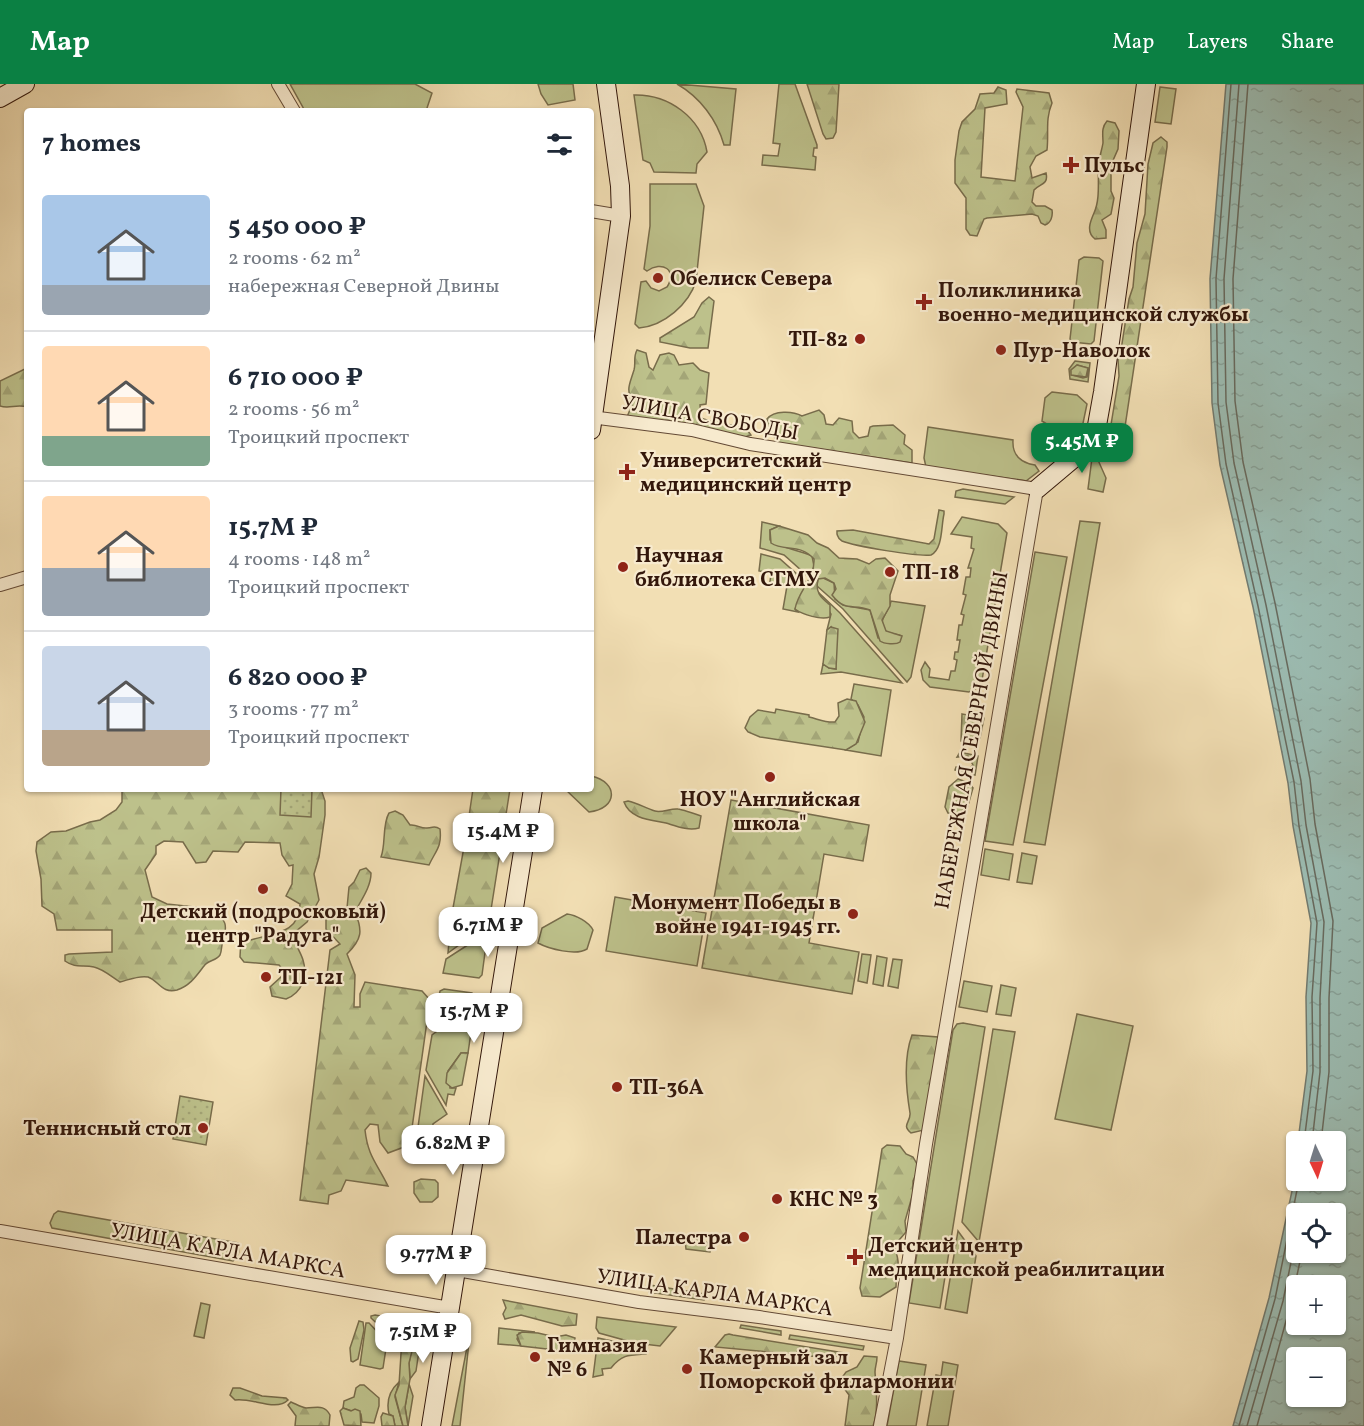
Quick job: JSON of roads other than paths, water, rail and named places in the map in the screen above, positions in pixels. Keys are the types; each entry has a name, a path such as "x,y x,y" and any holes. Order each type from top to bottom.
{"main road":[{"path":"0,98 26,84"},
{"path":"594,407 621,216 620,186 606,84"},
{"path":"1037,489 1080,452 1096,430 1104,392 1146,84"},
{"path":"431,1426 533,792"}],"street":[{"path":"278,84 292,108"},
{"path":"594,212 621,216"},
{"name":"УЛИЦА СВОБОДЫ","path":"594,421 692,430 750,444 1037,489"},
{"name":"НАБЕРЕЖНАЯ СЕВЕРНОЙ ДВИНЫ","path":"880,1426 897,1338 947,1016 1037,489"},
{"path":"0,585 24,578"},
{"name":"УЛИЦА КАРЛА МАРКСА","path":"0,1231 450,1308"},
{"name":"УЛИЦА КАРЛА МАРКСА","path":"457,1270 639,1302 897,1338"}],"water":[{"path":"1226,84 1364,84 1364,1426 1233,1426 1269,1298 1286,1219 1286,1263 1346,1263 1346,1203 1289,1203 1292,1191 1346,1191 1346,1131 1299,1131 1307,1071 1306,997 1311,923 1293,826 1288,783 1253,607 1220,465 1212,403 1210,279"}],"place":[{"name":"Пульс","path":"1071,165"},
{"name":"Обелиск Севера","path":"658,278"},
{"name":"Поликлиника военно-медицинской службы","path":"924,302"},
{"name":"ТП-82","path":"860,339"},
{"name":"Пур-Наволок","path":"1001,350"},
{"name":"Университетский медицинский центр","path":"627,472"},
{"name":"Научная библиотека СГМУ","path":"623,567"},
{"name":"ТП-18","path":"890,572"},
{"name":"НОУ \"Английская школа\"","path":"770,777"},
{"name":"Детский (подросковый) центр \"Радуга\"","path":"263,889"},
{"name":"Монумент Победы в войне 1941-1945 гг.","path":"853,914"},
{"name":"ТП-121","path":"266,977"},
{"name":"ТП-36А","path":"617,1087"},
{"name":"Теннисный стол","path":"203,1128"},
{"name":"КНС № 3","path":"777,1199"},
{"name":"Палестра","path":"744,1237"},
{"name":"Детский центр медицинской реабилитации","path":"855,1257"},
{"name":"Гимназия № 6","path":"535,1357"},
{"name":"Камерный зал Поморской филармонии","path":"687,1369"}]}
